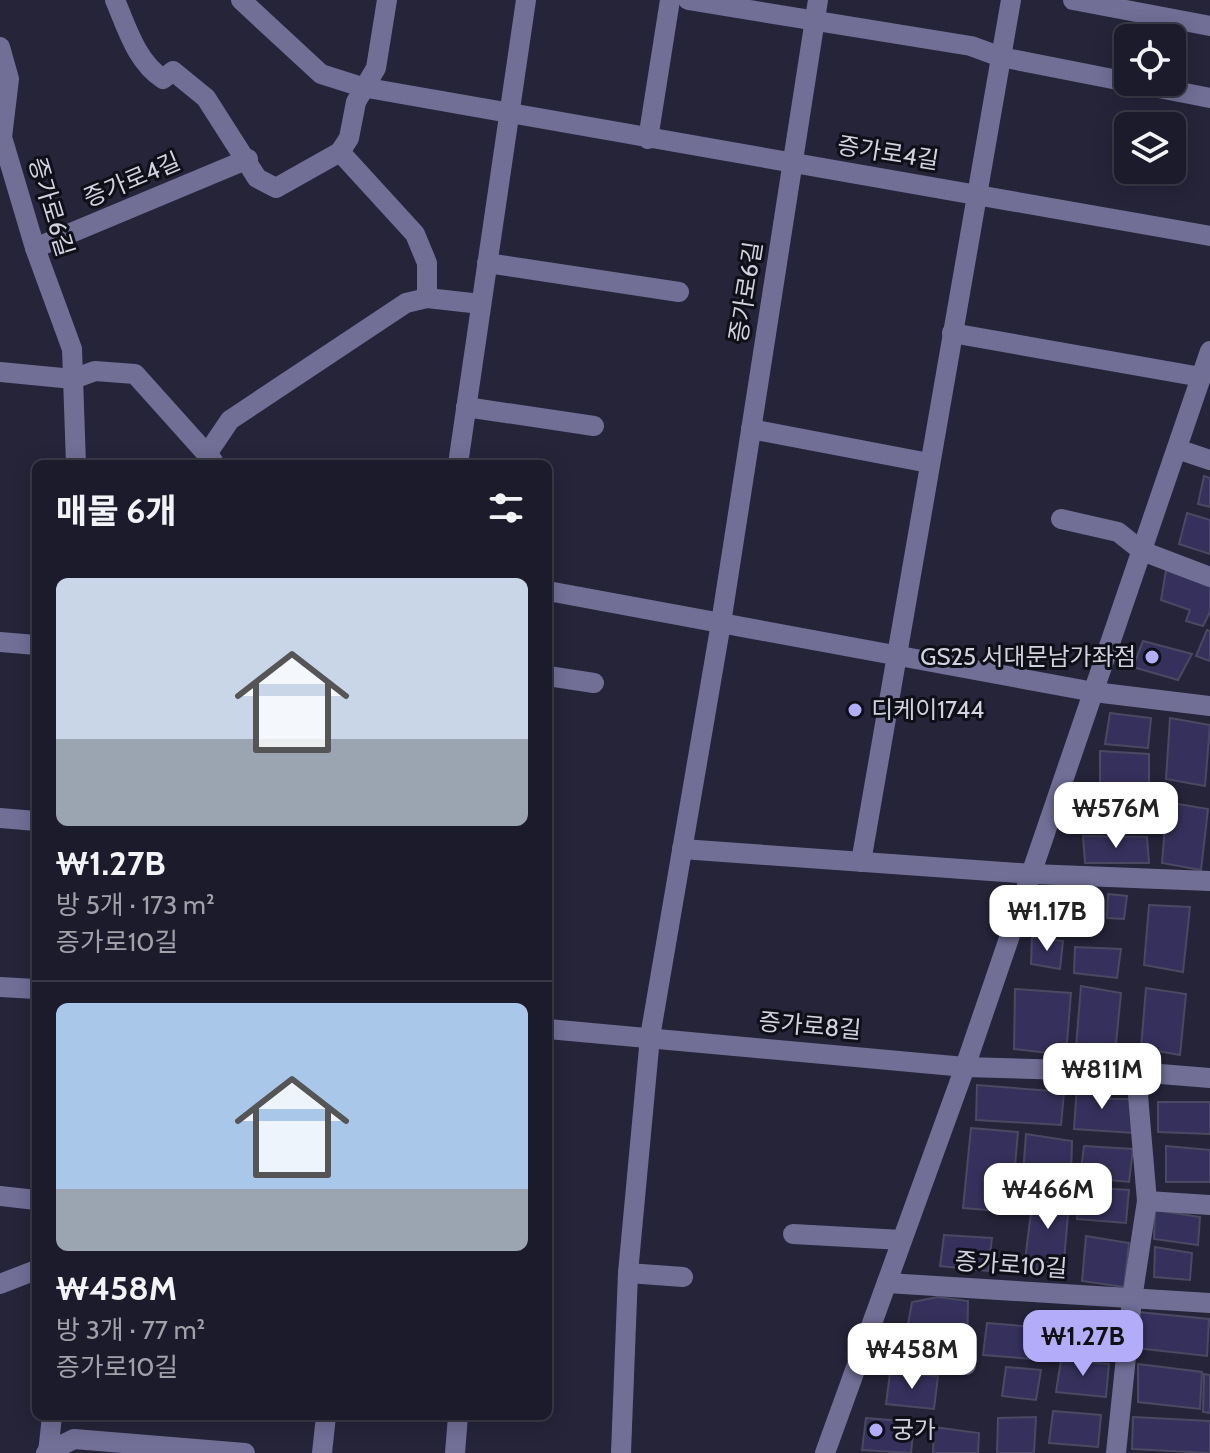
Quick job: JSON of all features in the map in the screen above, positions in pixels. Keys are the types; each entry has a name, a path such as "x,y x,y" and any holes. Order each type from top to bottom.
{"street":[{"path":"115,0 137,53 152,72 163,79 173,71 206,98 248,159 257,178 276,188 340,152 349,138 362,87 376,68 387,0"},
{"name":"증가로4길","path":"241,0 321,74 362,87 1210,236"},
{"path":"459,460 526,0"},
{"path":"648,139 670,0"},
{"path":"688,0 816,10 971,46 1001,57 1114,79"},
{"path":"861,862 1011,0"},
{"path":"1073,0 1210,26"},
{"path":"792,164 816,10"},
{"name":"증가로6길","path":"0,47 9,79 2,137 35,248 72,349 73,379"},
{"path":"1186,93 1210,98"},
{"path":"340,152 415,234 427,263 427,298"},
{"name":"증가로4길","path":"35,248 248,159"},
{"name":"증가로6길","path":"721,623 792,164"},
{"path":"487,263 679,292"},
{"path":"0,372 73,379 95,371 135,374 211,459 230,420 406,303 427,298 481,304"},
{"path":"952,333 1201,377"},
{"path":"825,1453 965,1067 1210,351"},
{"path":"73,379 76,460"},
{"path":"466,407 594,426"},
{"path":"751,429 929,463"},
{"path":"1177,449 1210,460"},
{"path":"1061,519 1118,532 1142,551 1210,577"},
{"path":"552,592 1094,692 1210,706"},
{"path":"621,1453 628,1273 650,1037 721,623"},
{"path":"0,642 32,645"},
{"path":"552,677 594,683"},
{"path":"0,818 32,821"},
{"path":"682,849 1032,874 1210,881"},
{"path":"0,987 32,989"},
{"name":"증가로8길","path":"552,1029 965,1067 1136,1072 1210,1078"},
{"path":"1116,1453 1132,1299 1147,1201 1136,1072"},
{"path":"0,1196 32,1200"},
{"path":"1147,1201 1210,1205"},
{"path":"793,1234 902,1240"},
{"path":"0,1284 32,1272"},
{"path":"628,1273 683,1277"},
{"name":"증가로10길","path":"887,1283 1210,1303"},
{"path":"861,1354 966,1365"},
{"path":"47,1452 51,1420"},
{"path":"322,1453 326,1420"},
{"path":"455,1453 458,1420"},
{"path":"47,1452 74,1439 245,1453"}],"building":[{"path":"1204,476 1210,478 1210,507 1198,504"},
{"path":"1187,513 1210,520 1210,554 1179,544"},
{"path":"1166,570 1210,586 1210,612 1203,626 1186,621 1190,610 1161,600"},
{"path":"1207,630 1210,631 1210,661 1196,656"},
{"path":"1143,641 1192,654 1178,680 1133,667"},
{"path":"1110,713 1151,718 1148,748 1105,744"},
{"path":"1170,718 1210,725 1205,786 1166,779"},
{"path":"1100,751 1149,754 1149,787 1100,784"},
{"path":"1087,793 1153,799 1151,828 1088,824"},
{"path":"1167,802 1208,809 1201,870 1162,863"},
{"path":"1083,836 1147,837 1149,863 1085,863"},
{"path":"1053,894 1091,894 1089,920 1051,918"},
{"path":"1108,894 1127,896 1124,919 1107,918"},
{"path":"1149,905 1190,907 1183,972 1144,965"},
{"path":"1032,937 1063,941 1060,969 1031,964"},
{"path":"1075,947 1121,949 1117,978 1074,973"},
{"path":"1081,986 1121,993 1115,1054 1076,1047"},
{"path":"1146,988 1186,994 1180,1055 1141,1048"},
{"path":"1015,989 1071,993 1066,1055 1014,1049"},
{"path":"977,1085 1064,1092 1061,1125 976,1120"},
{"path":"1077,1085 1110,1086 1110,1099 1130,1099 1134,1133 1074,1129"},
{"path":"1158,1102 1210,1102 1210,1134 1158,1132"},
{"path":"971,1128 1018,1132 1011,1212 963,1208"},
{"path":"1026,1134 1072,1141 1071,1178 1023,1174"},
{"path":"1084,1146 1133,1149 1129,1182 1080,1177"},
{"path":"1166,1146 1210,1150 1210,1182 1166,1182"},
{"path":"1081,1187 1129,1190 1126,1223 1077,1219"},
{"path":"1034,1189 1070,1192 1063,1272 1024,1268"},
{"path":"1155,1210 1200,1217 1198,1245 1154,1239"},
{"path":"944,1235 992,1238 988,1271 940,1266"},
{"path":"1086,1236 1129,1243 1124,1287 1082,1281"},
{"path":"1155,1247 1192,1253 1190,1280 1154,1277"},
{"path":"938,1297 968,1301 967,1351 904,1346 912,1302"},
{"path":"1063,1311 1111,1315 1108,1348 1059,1343"},
{"path":"1138,1312 1209,1319 1207,1356 1136,1348"},
{"path":"987,1323 1035,1327 1032,1359 983,1355"},
{"path":"1061,1360 1109,1364 1106,1397 1056,1392"},
{"path":"1138,1364 1202,1372 1200,1409 1138,1402"},
{"path":"1006,1367 1041,1370 1036,1400 1002,1396"},
{"path":"890,1373 938,1376 934,1409 886,1404"},
{"path":"1204,1374 1210,1375 1210,1413 1203,1412"},
{"path":"1053,1411 1101,1415 1098,1447 1049,1443"},
{"path":"1036,1417 1034,1453 997,1453 998,1418"},
{"path":"1133,1417 1210,1421 1210,1453 1132,1449"},
{"path":"866,1418 914,1422 911,1453 862,1450"},
{"path":"934,1427 979,1433 978,1453 933,1453"}],"place":[{"name":"GS25 서대문남가좌점","path":"1152,657"},
{"name":"디케이1744","path":"855,710"},
{"name":"궁가","path":"876,1430"}]}
